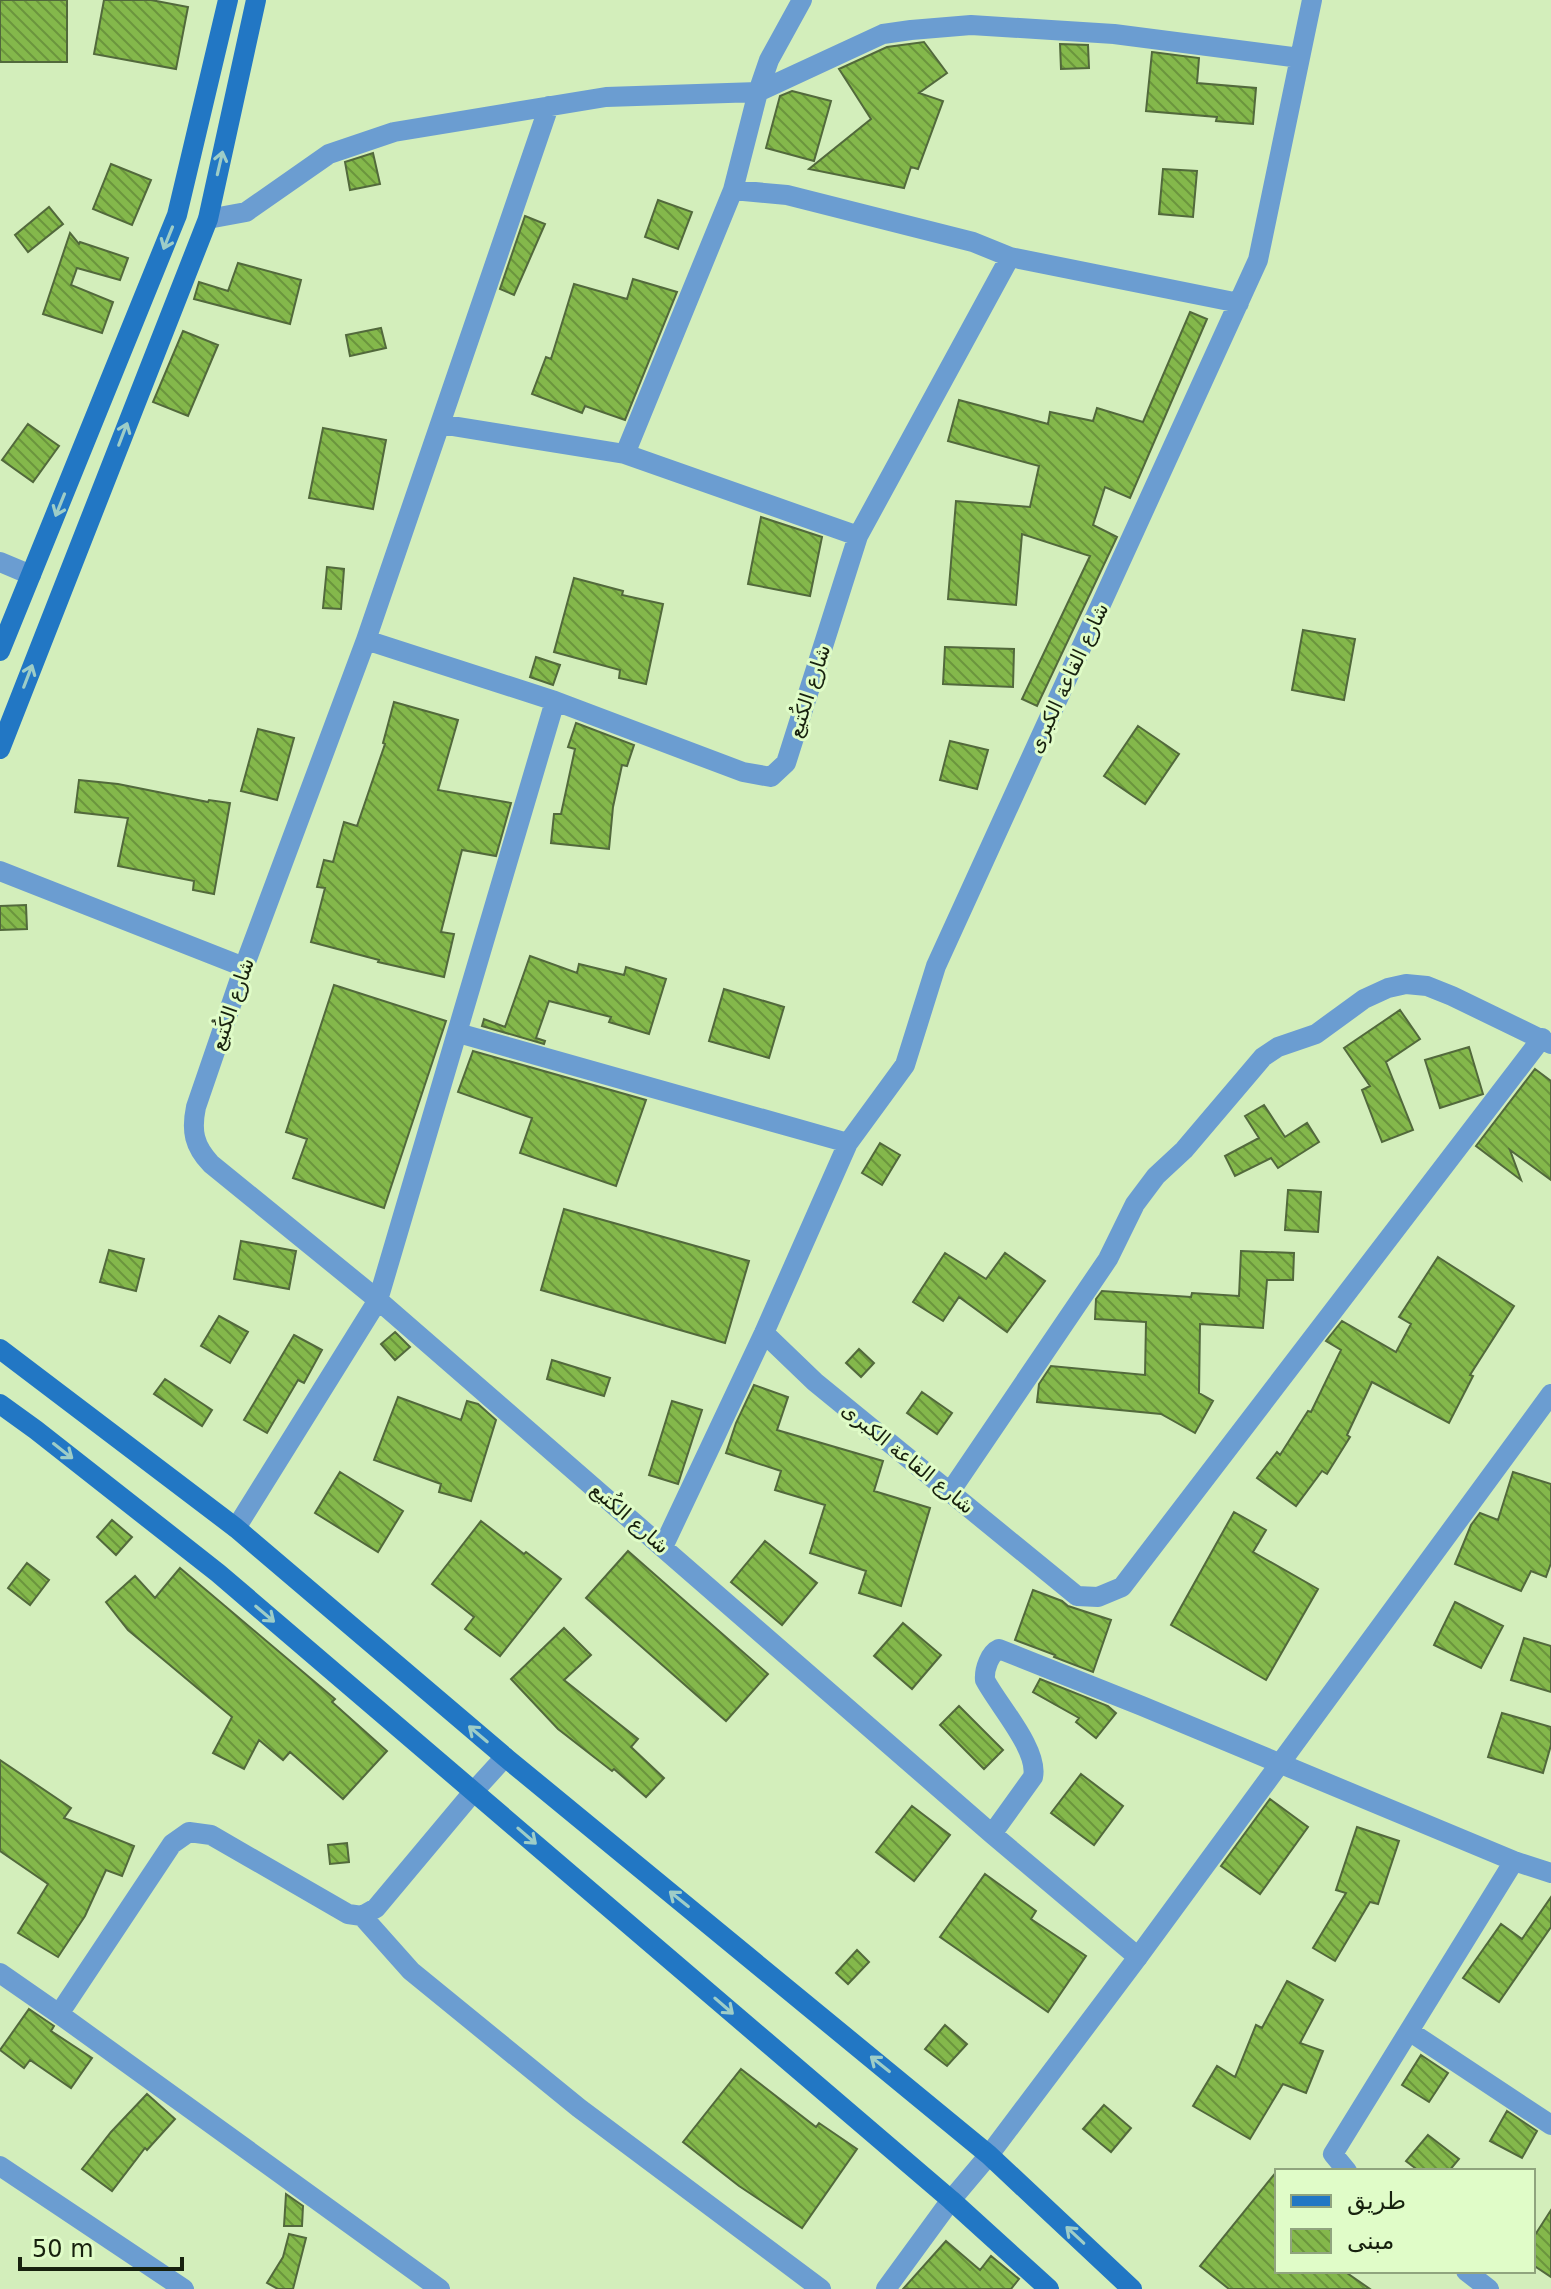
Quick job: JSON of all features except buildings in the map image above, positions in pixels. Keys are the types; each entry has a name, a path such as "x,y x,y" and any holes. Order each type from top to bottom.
{"main road":[{"path":"0,651 177,215 228,0"},
{"path":"0,749 208,219 256,0"},
{"path":"0,1349 236,1528 505,1757 989,2155 1132,2289"},
{"path":"0,1404 218,1573 951,2200 1049,2289"}],"street":[{"path":"625,454 733,190 769,60 802,0"},
{"name":"شارع القاعة الكبرى","path":"663,1547 764,1333 848,1143 905,1065 936,966 1258,260 1312,0"},
{"path":"208,219 246,212 329,154 394,132 606,97 758,92 883,34 971,25 1114,34 1300,58"},
{"path":"366,640 549,106"},
{"path":"733,190 787,195 973,242 1010,257 1239,303"},
{"name":"شارع الكُتيع","path":"1010,257 858,536 786,763 771,777 743,772 555,701 366,640 244,967 196,1107 194,1140 211,1164 378,1300 992,1834 1138,1957"},
{"path":"440,424 625,454 858,536"},
{"path":"0,562 31,575"},
{"path":"236,1528 378,1300 555,701"},
{"path":"0,871 244,967"},
{"path":"950,1492 1108,1259 1142,1195 1263,1057 1278,1047 1316,1034 1364,999 1406,984 1427,986 1546,1041"},
{"path":"458,1033 848,1143"},
{"name":"شارع القاعة الكبرى","path":"764,1333 815,1382 1077,1596 1098,1597 1122,1587 1546,1041"},
{"path":"886,2289 1138,1957 1551,1394"},
{"path":"992,1834 1033,1777 1035,1767 985,1680 992,1654 999,1649 1514,1861 1551,1873"},
{"path":"59,2014 172,1844 189,1832 211,1835 348,1914 362,1916 376,1908 505,1757"},
{"path":"1345,2169 1333,2154 1514,1861"},
{"path":"362,1916 411,1971 567,2098 821,2289"},
{"path":"0,1973 440,2289"},
{"path":"1409,2031 1551,2125"},
{"path":"0,2166 184,2289"},
{"path":"1469,2273 1489,2289"}]}
